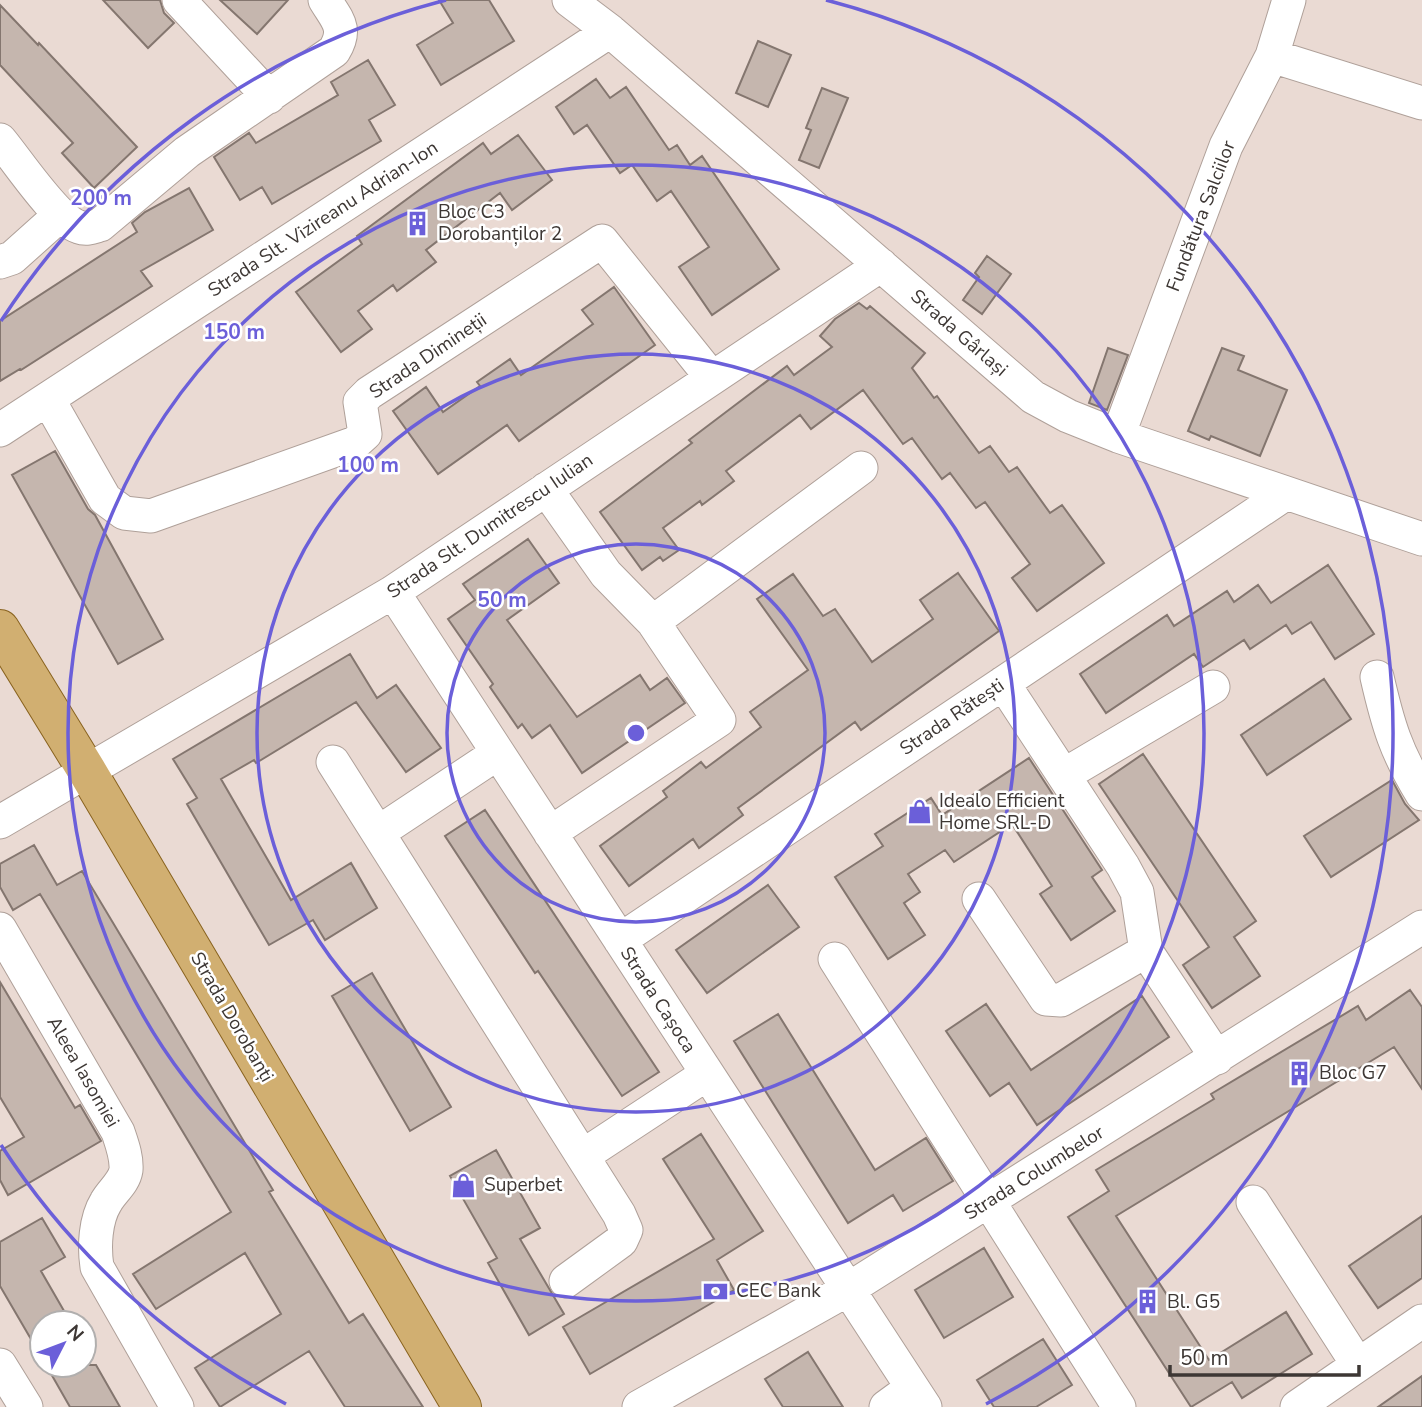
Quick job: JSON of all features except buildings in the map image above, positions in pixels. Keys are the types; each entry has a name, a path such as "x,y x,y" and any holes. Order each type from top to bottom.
{"main road":[{"name":"Strada Dorobanți","path":"0,629 87,771 462,1407"}],"street":[{"path":"179,0 269,97"},
{"path":"0,140 60,215 76,227 88,229 100,225 187,152 334,51 341,38 341,27 325,0"},
{"name":"Strada Gârlași","path":"569,0 610,31 1033,397 1068,416 1118,436 1422,539"},
{"name":"Fundătura Salciilor","path":"1118,436 1226,146 1272,56 1289,0"},
{"name":"Strada Slt. Vizireanu Adrian-Ion","path":"0,430 610,31"},
{"path":"1272,56 1422,103"},
{"path":"0,262 12,258 60,215"},
{"name":"Strada Dimineții","path":"48,399 106,499 124,513 151,516 355,443 365,434 360,402 369,393 602,241 712,378"},
{"name":"Strada Slt. Dumitrescu Iulian","path":"0,822 393,592 881,265"},
{"path":"653,622 861,468"},
{"path":"546,489 606,574 653,622 719,720 550,833"},
{"name":"Strada Rătești","path":"620,940 1284,494"},
{"name":"Strada Cașoca","path":"393,592 919,1397"},
{"path":"1377,677 1388,727 1403,763 1422,794"},
{"path":"1003,683 1123,866 1137,892 1146,951 1217,1058"},
{"path":"1063,775 1213,687"},
{"path":"379,832 498,753"},
{"path":"333,762 619,1214 626,1230 621,1241 566,1281"},
{"path":"979,899 1046,999 1061,999 1146,951"},
{"name":"Aleea Iasomiei","path":"0,929 118,1132 125,1154 126,1171 117,1189 105,1203 95,1249 97,1267 177,1407"},
{"name":"Strada Columbelor","path":"639,1407 847,1290 1217,1058 1418,939"},
{"path":"835,959 1119,1407"},
{"path":"584,1155 707,1074"},
{"path":"1253,1202 1359,1365"},
{"path":"1297,1407 1422,1321"},
{"path":"0,1365 26,1407"},
{"path":"886,1407 919,1397"}],"place":[{"name":"Bloc C3 Dorobanților 2","path":"418,223"},
{"name":"Idealo Efficient Home SRL-D","path":"919,812"},
{"name":"Bloc G7","path":"1299,1073"},
{"name":"Superbet","path":"464,1185"},
{"name":"CEC Bank","path":"716,1291"},
{"name":"Bl. G5","path":"1147,1302"}]}
